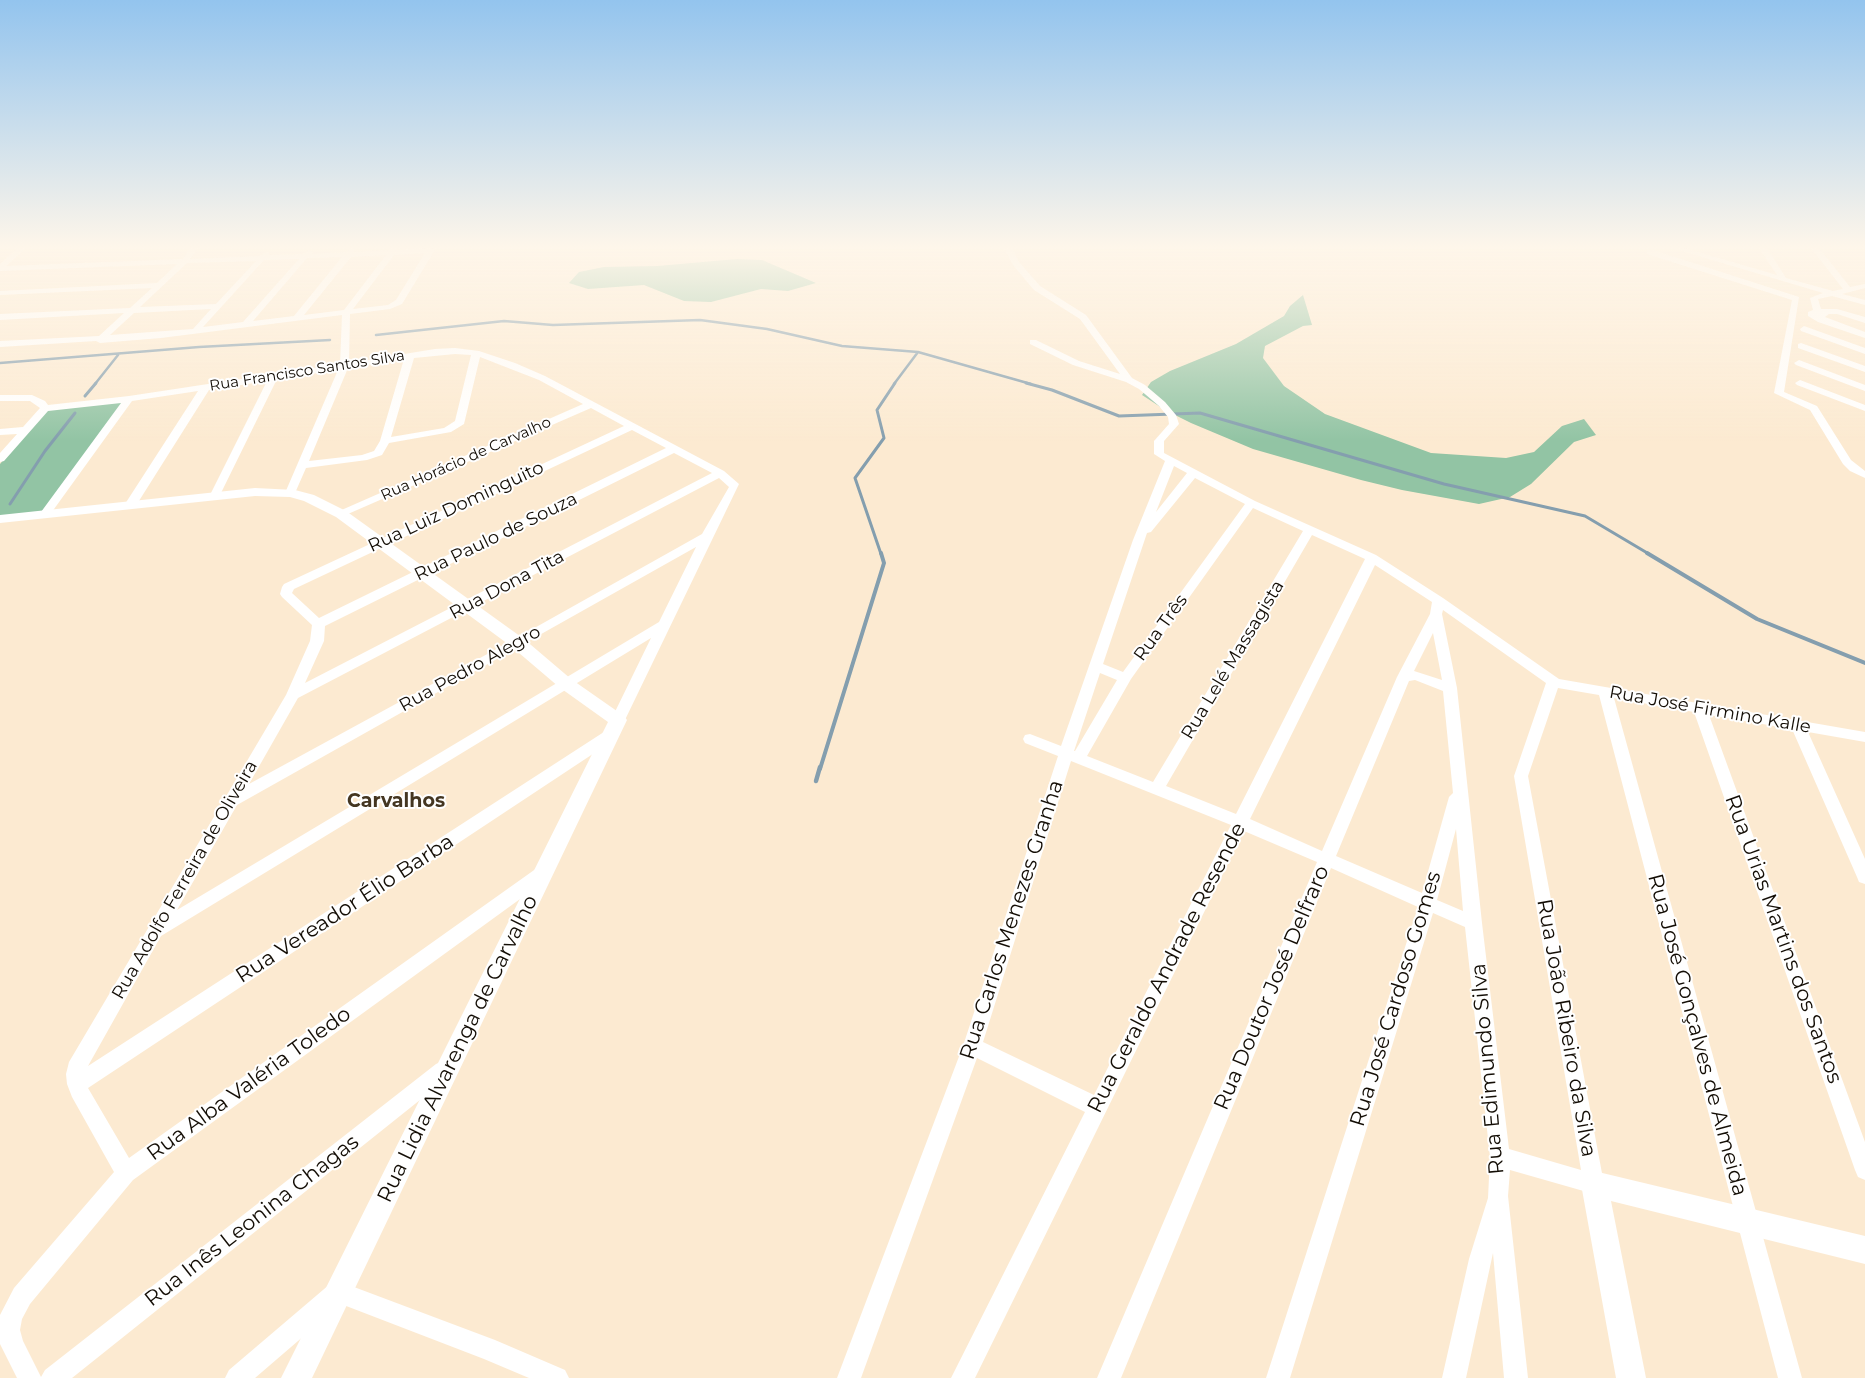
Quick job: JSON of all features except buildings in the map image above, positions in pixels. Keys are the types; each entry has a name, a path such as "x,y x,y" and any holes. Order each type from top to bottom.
{"street":[{"path":"0,317 87,312"},
{"path":"100,340 128,312"},
{"path":"195,331 211,312"},
{"path":"245,325 256,312"},
{"path":"296,319 301,312"},
{"path":"0,344 100,340 351,312"},
{"path":"1076,312 1083,317 1129,380"},
{"path":"1794,312 1779,393 1814,408 1847,462 1854,469 1865,475"},
{"path":"1814,312 1811,315 1865,335"},
{"path":"1821,312 1836,318"},
{"path":"1838,312 1865,320"},
{"path":"290,493 344,366 346,313"},
{"path":"1804,329 1865,351"},
{"path":"1033,342 1076,363 1129,380 1142,387 1155,398 1173,418 1174,424 1158,442 1159,454 1251,503 1372,558 1437,607 1555,683"},
{"path":"1801,346 1865,369"},
{"name":"Rua Francisco Santos Silva","path":"45,408 205,388 410,355 441,352 476,354 520,368 591,404 720,473 732,481 734,488"},
{"path":"385,441 447,430 460,422 476,354"},
{"path":"303,465 371,456 378,453 385,441 410,355"},
{"path":"1799,363 1865,388"},
{"path":"216,495 273,377"},
{"path":"1800,383 1865,408"},
{"path":"131,504 205,388"},
{"path":"0,398 15,396 32,398 42,402 45,408 0,459"},
{"path":"45,514 129,399"},
{"name":"Rua Horácio de Carvalho","path":"341,514 591,404"},
{"name":"Rua Luiz Dominguito","path":"318,624 286,594 288,587 378,543 632,426"},
{"path":"0,432 24,430"},
{"name":"Rua Paulo de Souza","path":"318,624 673,448"},
{"name":"Rua Carlos Menezes Granha","path":"849,1378 972,1046 1072,756 1096,666 1139,540 1171,460"},
{"path":"1139,540 1194,472"},
{"name":"Rua Dona Tita","path":"293,695 466,607 720,473"},
{"name":"Rua Lidia Alvarenga de Carvalho","path":"296,1378 544,871 613,722 707,536 734,488"},
{"path":"0,519 255,492 290,493 309,498 341,514 378,543 518,643 613,722"},
{"name":"Rua Três","path":"1072,756 1126,677 1251,503"},
{"name":"Rua Lelé Massagista","path":"1156,790 1310,529"},
{"name":"Rua Pedro Alegro","path":"232,800 518,643 707,536"},
{"name":"Rua Geraldo Andrade Resende","path":"963,1378 1372,558"},
{"name":"Rua Doutor José Delfraro","path":"1109,1378 1326,860 1404,677 1437,607"},
{"name":"Rua José Cardoso Gomes","path":"1278,1378 1427,904 1460,789 1450,688 1437,607"},
{"name":"Rua Adolfo Ferreira de Oliveira","path":"77,1084 76,1074 79,1062 293,695 318,640 318,624"},
{"path":"155,932 663,625"},
{"path":"1096,666 1106,672 1126,677"},
{"path":"1404,677 1416,675 1450,688"},
{"name":"Rua José Firmino Kalle","path":"1555,683 1865,737"},
{"name":"Rua João Ribeiro da Silva","path":"1555,683 1550,687 1521,776 1594,1184 1631,1378"},
{"name":"Rua José Gonçalves de Almeida","path":"1605,692 1790,1378"},
{"name":"Rua Urias Martins dos Santos","path":"1700,708 1865,1170"},
{"name":"Rua Vereador Élio Barba","path":"77,1084 613,722"},
{"path":"1797,724 1865,877"},
{"path":"1030,739 1240,822 1473,923"},
{"name":"Rua Edimundo Silva","path":"1460,789 1473,923 1500,1157 1498,1196 1516,1378"},
{"name":"Rua Alba Valéria Toledo","path":"30,1378 12,1344 9,1330 12,1316 22,1296 126,1173 544,871"},
{"path":"972,1046 1097,1107"},
{"name":"Rua Inês Leonina Chagas","path":"53,1378 451,1063"},
{"path":"77,1084 82,1097 126,1173"},
{"path":"1500,1157 1594,1184 1865,1250"},
{"path":"1454,1378 1480,1259 1498,1196"},
{"path":"237,1378 338,1292 487,1348 557,1378"}],"green space":[{"path":"1286,312 1308,312 1312,325 1303,326 1265,346 1263,358 1284,386 1325,414 1431,453 1506,458 1534,452 1562,426 1584,419 1596,435 1574,442 1531,484 1510,497 1479,504 1402,490 1253,449 1191,423 1165,410 1142,395 1151,382 1170,371 1236,344 1284,316"},
{"path":"125,401 42,512 0,517 0,464 48,409"}],"waterway":[{"path":"376,335 504,321 553,325 700,320 767,329 842,346 918,352"},
{"path":"0,363 199,347 330,340"},
{"path":"894,384 918,352"},
{"path":"918,352 1031,384"},
{"path":"95,384 118,355"},
{"path":"85,396 96,383"},
{"path":"881,554 855,478 884,438 877,410 895,383"},
{"path":"1026,383 1052,390 1119,416 1200,413 1444,484 1585,516 1649,554"},
{"path":"10,504 45,451 75,413"},
{"path":"820,769 884,563 881,553"},
{"path":"1647,553 1757,619 1865,663"},
{"path":"816,781 820,767"}],"district":[{"name":"Carvalhos","path":"396,801"}]}
